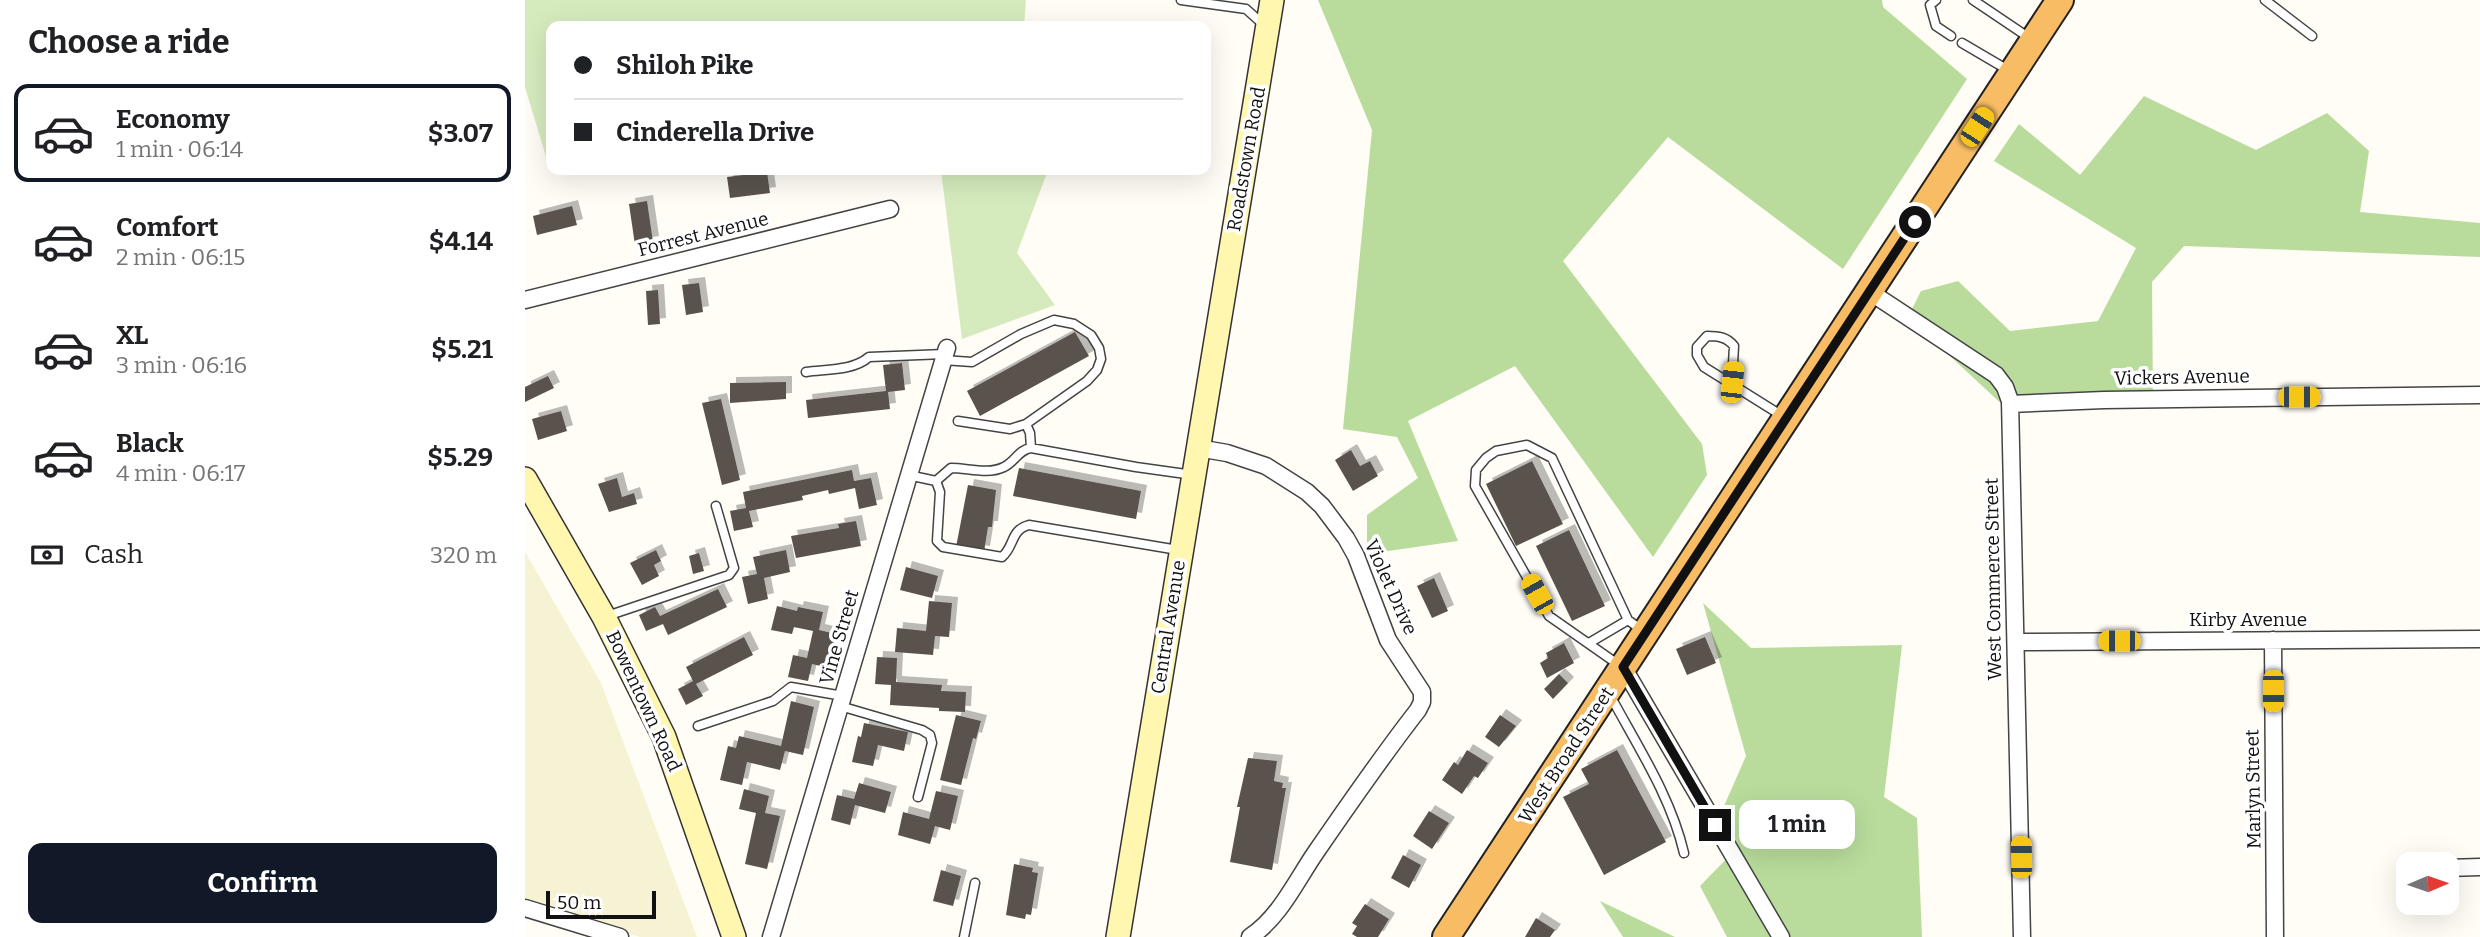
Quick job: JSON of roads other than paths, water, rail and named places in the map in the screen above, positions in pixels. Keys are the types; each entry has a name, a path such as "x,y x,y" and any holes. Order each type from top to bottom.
{"highway":[{"name":"West Broad Street","path":"1446,937 1623,667 1637,626 1786,419 2060,0"}],"main road":[{"name":"Roadstown Road","path":"1219,318 1272,0"},
{"name":"Central Avenue","path":"1120,937 1219,318"},
{"name":"Bowentown Road","path":"525,479 604,617 664,737 734,937"}],"street":[{"name":"Forrest Avenue","path":"525,300 890,209"},
{"name":"West Commerce Street","path":"1870,292 1996,375 2005,387 2010,404 2022,937"},
{"name":"Vine Street","path":"771,937 945,354"},
{"name":"Vickers Avenue","path":"2010,404 2104,400 2480,395"},
{"name":"Violet Drive","path":"1198,447 1247,458 1266,466 1307,492 1322,506 1356,556 1388,640 1422,692 1422,702 1417,710 1316,852 1275,915 1250,937"},
{"name":"Kirby Avenue","path":"2016,642 2480,639"},
{"name":"Marlyn Street","path":"2273,640 2276,937"},
{"path":"1623,667 1781,937"},
{"path":"2459,868 2480,867"},
{"path":"525,908 620,937"}],"lane":[{"path":"1181,0 1246,9 1268,28"},
{"path":"1936,0 1930,5 1935,26 1951,36"},
{"path":"1973,0 2033,40"},
{"path":"2265,0 2312,36"},
{"path":"1962,43 2012,73"},
{"path":"806,372 862,364 869,357 945,354 972,362 1021,334 1054,320 1074,324 1091,335 1099,348 1101,359 1097,370 1087,381 1026,424 1010,429 958,421"},
{"path":"1732,382 1734,346 1718,336 1707,336 1697,347 1700,362 1786,419"},
{"path":"1026,424 1031,448"},
{"path":"1589,643 1637,626 1552,458 1527,445 1496,451 1476,470 1475,486 1549,616 1623,667"},
{"path":"936,481 951,468 993,471 1006,467 1023,449 1031,448 1193,475"},
{"path":"908,475 936,481"},
{"path":"936,481 940,492 937,541 943,547 1002,557 1009,552 1013,535 1018,530 1036,525 1180,551"},
{"path":"604,617 729,575 734,568 716,506"},
{"path":"698,726 773,701 790,687 842,701 930,734 932,743 918,797"},
{"path":"1608,691 1665,798 1678,828 1684,853"},
{"path":"964,937 975,883"}]}
